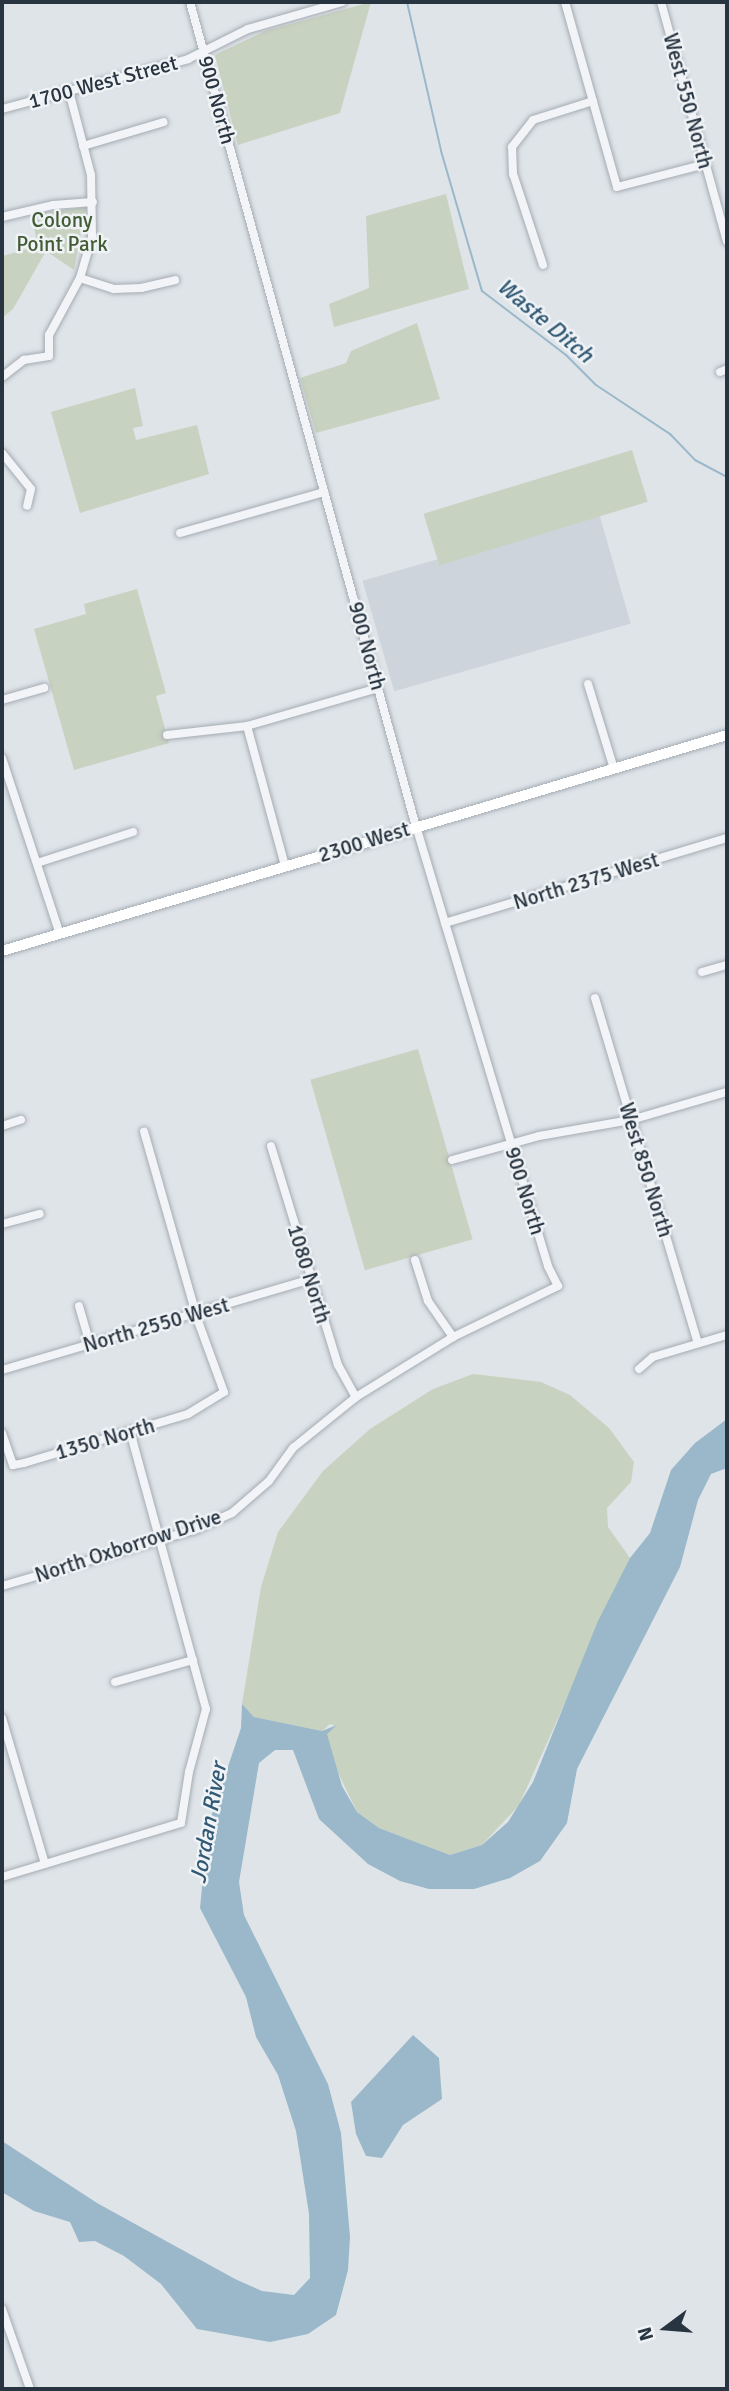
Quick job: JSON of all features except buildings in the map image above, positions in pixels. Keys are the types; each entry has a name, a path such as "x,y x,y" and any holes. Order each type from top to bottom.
{"main road":[{"name":"2300 West","path":"2,951 727,735"}],"street":[{"name":"900 North","path":"190,2 416,827 511,1143 558,1286"},
{"name":"1700 West Street","path":"2,109 204,52 248,29 342,2"},
{"path":"565,2 617,187 705,164"},
{"name":"West 550 North","path":"661,2 727,240"},
{"path":"2,377 24,360 49,356 49,335 79,278 92,237 93,202 69,91"},
{"path":"543,265 513,174 511,155 515,139 539,117 593,102"},
{"path":"83,146 164,122"},
{"path":"2,217 53,205 93,202"},
{"path":"79,278 114,289 141,288 175,280"},
{"path":"2,453 31,489 27,506"},
{"path":"180,533 324,492"},
{"path":"588,684 614,769"},
{"path":"2,701 44,688"},
{"path":"167,735 247,726 378,688"},
{"path":"247,726 285,866"},
{"path":"2,758 60,933"},
{"path":"37,863 133,832"},
{"name":"North 2375 West","path":"445,923 727,838"},
{"path":"702,972 727,965"},
{"name":"West 850 North","path":"595,998 698,1343"},
{"path":"452,1160 511,1143 631,1120 727,1092"},
{"path":"2,1126 21,1120"},
{"path":"144,1132 196,1313"},
{"name":"1080 North","path":"271,1146 338,1365 356,1397"},
{"path":"2,1224 40,1214"},
{"path":"415,1260 428,1301 453,1336"},
{"name":"North 2550 West","path":"2,1370 311,1279"},
{"name":"North Oxborrow Drive","path":"2,1586 161,1539 232,1513 269,1481 293,1448 356,1397 453,1336 558,1286"},
{"path":"79,1307 90,1344"},
{"name":"1350 North","path":"2,1433 13,1465 188,1414 224,1392 196,1313"},
{"path":"639,1369 653,1357 727,1335"},
{"path":"2,1877 176,1828 181,1823 189,1772 206,1719 161,1539 130,1432"},
{"path":"115,1682 193,1660"},
{"path":"2,1718 45,1864"},
{"path":"2,2309 30,2389"}],"shaded area":[{"path":"599,513 631,624 394,691 363,581"}],"green space":[{"path":"371,2 340,113 238,145 215,55 265,31"},
{"path":"446,194 469,289 334,327 329,304 369,288 366,216"},
{"name":"Colony Point Park","path":"86,207 74,270 46,251 13,309 2,318 2,256 38,246 31,214"},
{"path":"417,323 440,399 316,433 300,378 346,363 351,351"},
{"path":"135,388 143,426 133,428 136,440 197,425 209,474 80,513 51,412"},
{"path":"632,450 648,502 439,565 424,514"},
{"path":"137,589 166,693 156,696 169,743 74,770 34,629 86,614 84,604"},
{"path":"418,1049 473,1239 365,1270 310,1080"},
{"path":"473,1374 541,1382 570,1395 609,1428 634,1462 631,1482 607,1508 608,1527 630,1558 519,1805 482,1845 450,1855 379,1828 357,1812 331,1758 326,1734 336,1726 330,1724 322,1731 254,1717 242,1704 261,1587 278,1532 323,1471 370,1429 433,1389"}],"water":[{"path":"727,1419 727,1468 711,1474 698,1500 680,1567 577,1769 567,1823 540,1861 510,1878 474,1889 429,1889 400,1881 368,1864 319,1819 293,1750 275,1750 259,1763 239,1882 244,1915 328,2084 341,2133 350,2237 348,2270 336,2315 308,2334 270,2342 197,2329 161,2284 124,2256 95,2241 79,2242 70,2222 34,2211 2,2192 2,2141 97,2203 235,2279 262,2291 294,2295 310,2278 309,2214 296,2131 278,2075 256,2037 246,1997 200,1908 208,1826 241,1728 242,1704 254,1717 322,1731 337,1725 327,1734 342,1786 357,1812 379,1828 450,1855 482,1845 508,1822 533,1782 598,1621 630,1558 650,1533 671,1470 695,1443"},
{"path":"413,2035 439,2058 442,2099 403,2125 382,2158 366,2156 356,2134 351,2102"}],"waterway":[{"name":"Waste Ditch","path":"407,2 441,151 482,291 566,355 596,385 670,434 695,460 727,477"}],"water label":[{"name":"Jordan River","path":"209,1823"}]}
